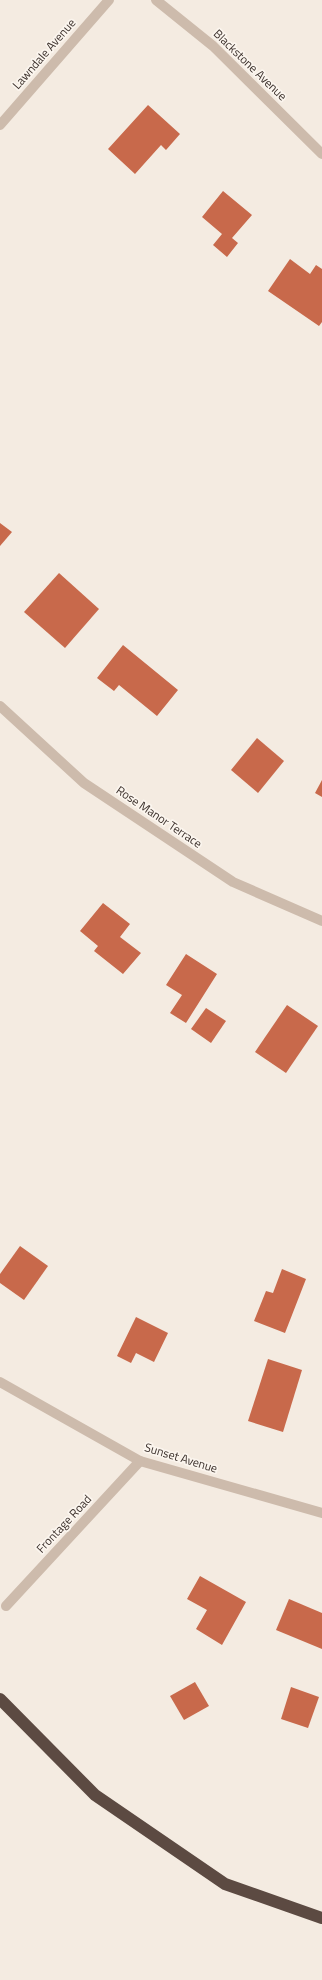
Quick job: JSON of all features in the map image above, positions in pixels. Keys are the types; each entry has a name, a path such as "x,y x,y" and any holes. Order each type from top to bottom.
{"highway":[{"path":"0,1699 95,1795 147,1831 225,1884 322,1918"}],"street":[{"name":"Lawndale Avenue","path":"0,125 108,0"},
{"name":"Blackstone Avenue","path":"156,0 213,46 322,154"},
{"name":"Rose Manor Terrace","path":"0,706 84,783 233,882 322,921"},
{"name":"Sunset Avenue","path":"0,1382 140,1461 322,1513"},
{"name":"Frontage Road","path":"6,1606 140,1461"}],"building":[{"path":"148,105 180,134 166,150 161,145 135,174 108,149"},
{"path":"223,191 252,215 232,238 238,243 227,257 213,245 222,234 202,217"},
{"path":"290,259 310,274 316,265 322,269 322,322 319,326 268,291"},
{"path":"0,523 12,532 0,546"},
{"path":"59,573 99,609 65,648 24,612"},
{"path":"123,645 178,690 157,716 119,685 114,691 97,678"},
{"path":"257,738 284,761 258,793 231,770"},
{"path":"322,780 322,797 315,793"},
{"path":"103,903 130,924 120,937 141,953 123,974 94,951 98,946 80,931"},
{"path":"186,954 217,974 186,1023 170,1013 182,995 166,985"},
{"path":"287,1005 318,1026 286,1073 255,1052"},
{"path":"206,1008 226,1021 211,1043 191,1029"},
{"path":"20,1246 48,1266 24,1300 0,1283 0,1274"},
{"path":"282,1269 306,1279 285,1333 254,1321 266,1291 273,1293"},
{"path":"136,1317 168,1333 154,1362 136,1353 131,1363 117,1356"},
{"path":"268,1359 302,1370 283,1432 248,1421"},
{"path":"200,1576 246,1602 222,1645 196,1629 207,1610 187,1599"},
{"path":"289,1599 322,1613 322,1649 276,1630"},
{"path":"195,1682 209,1706 184,1720 170,1696"},
{"path":"291,1687 319,1697 308,1728 281,1719"}]}
